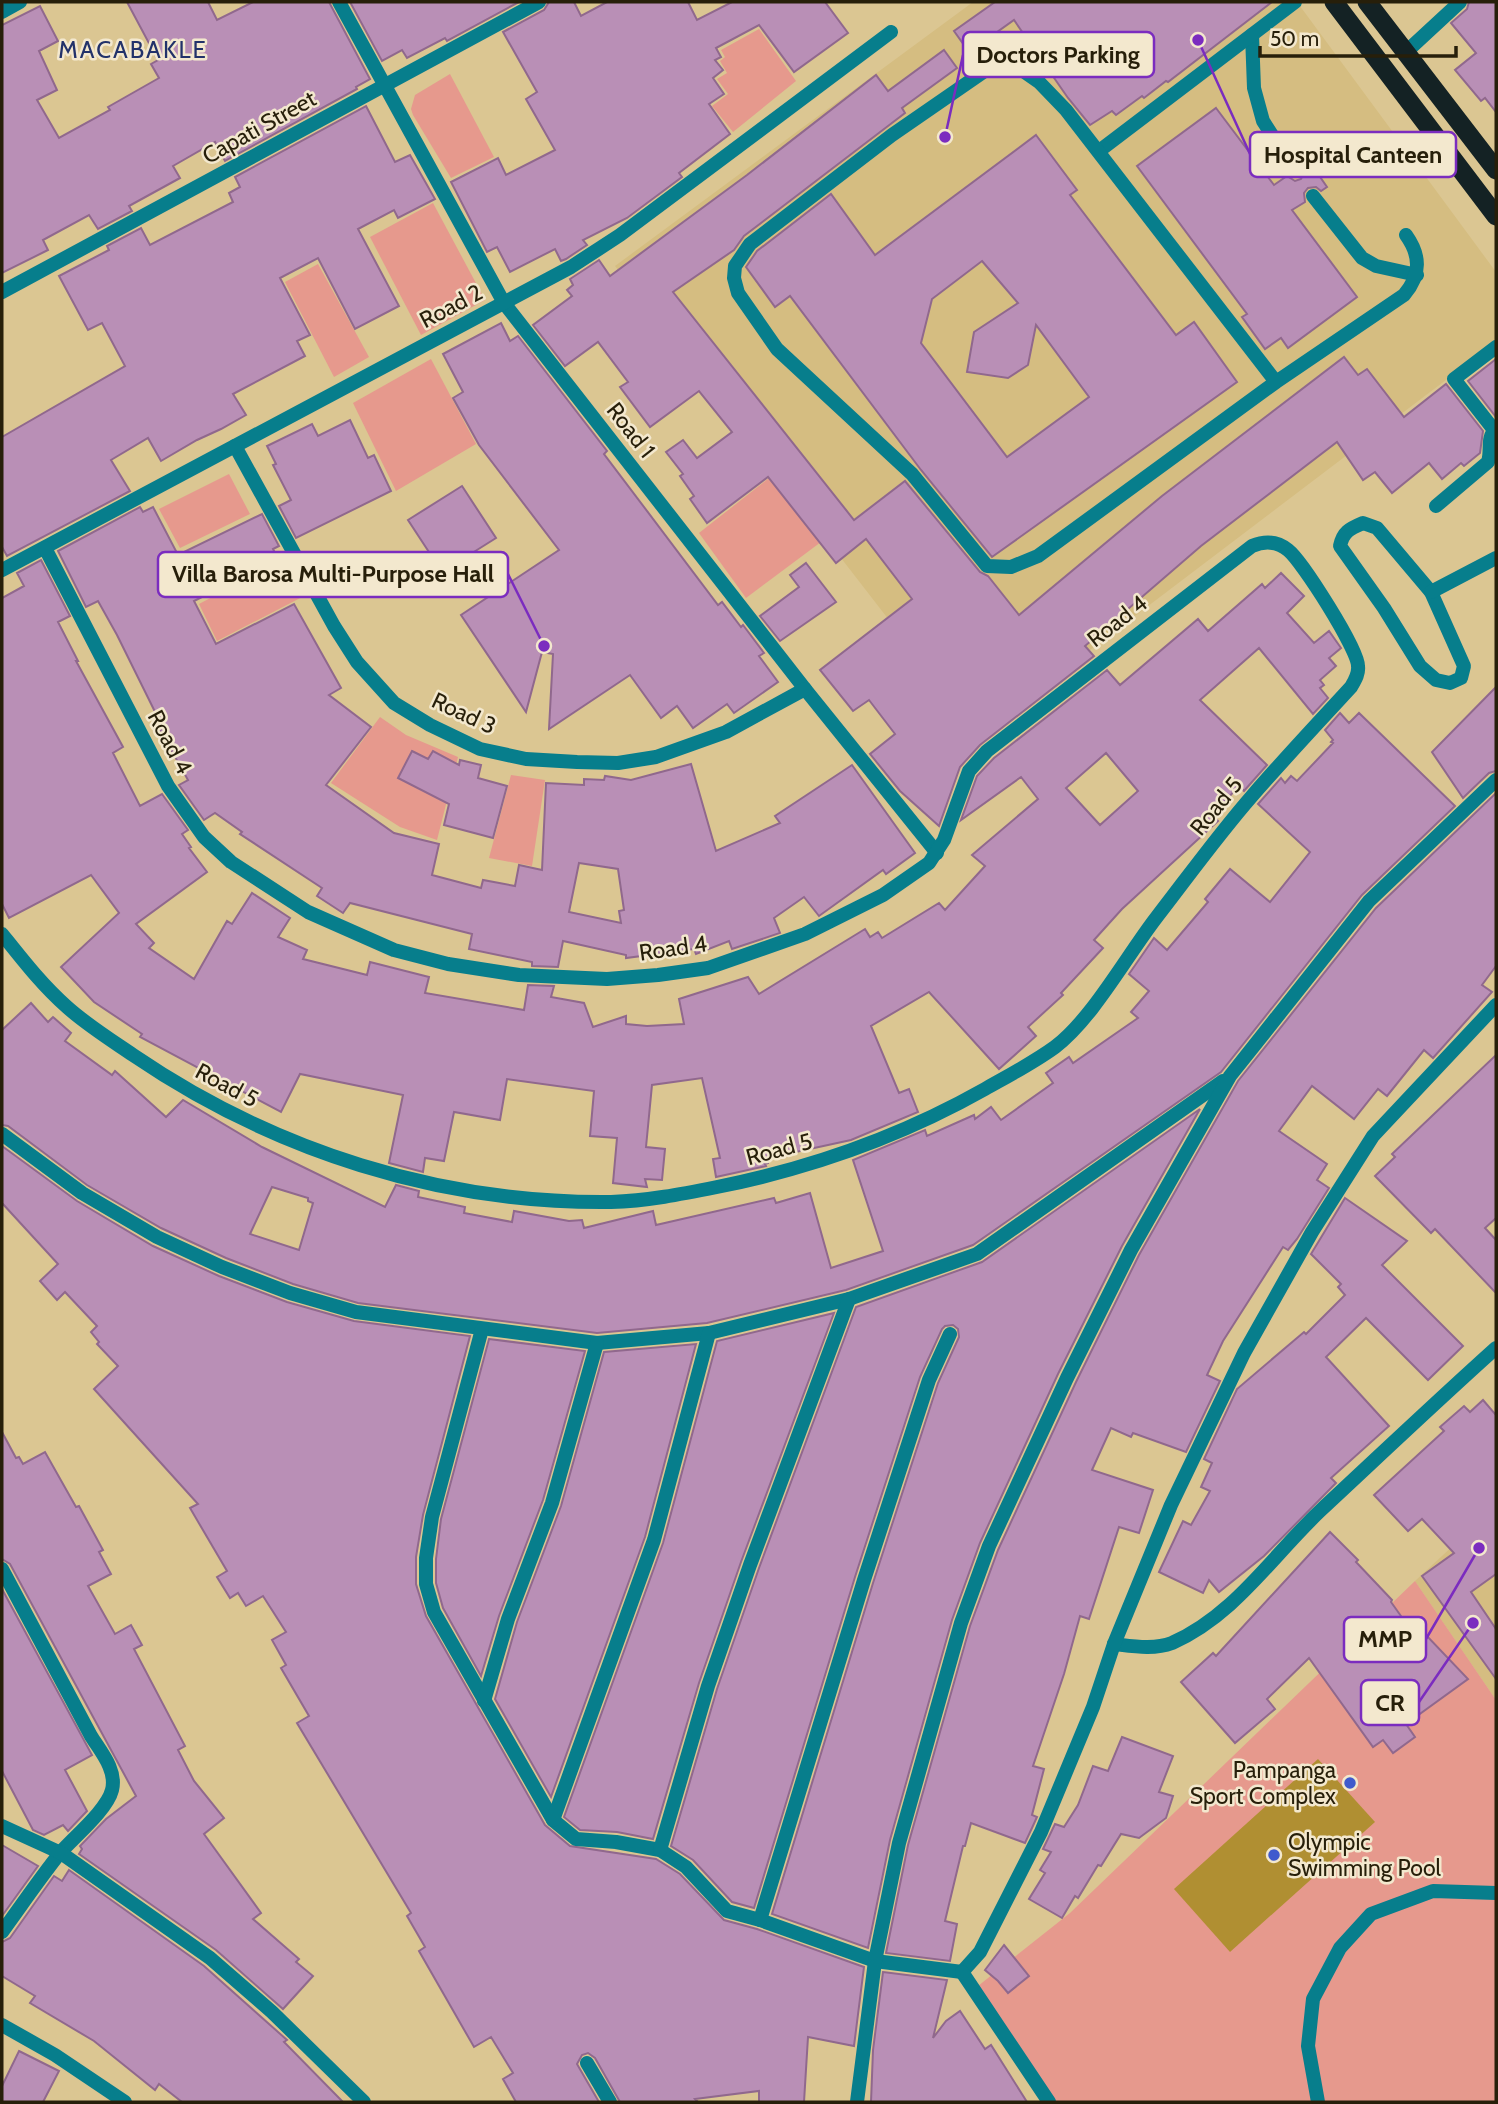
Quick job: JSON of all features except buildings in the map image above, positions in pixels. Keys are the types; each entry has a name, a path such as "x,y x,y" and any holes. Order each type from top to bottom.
{"highway":[{"path":"1334,2 1496,216"},
{"path":"1367,2 1496,170"}],"street":[{"path":"2,12 20,2"},
{"name":"Road 1","path":"339,2 504,303 937,853"},
{"name":"Capati Street","path":"2,292 539,2"},
{"path":"1100,151 1295,2"},
{"path":"1406,51 1460,2"},
{"name":"Road 2","path":"2,570 571,267 620,235 891,33"},
{"path":"1252,35 1254,88 1260,112 1272,137 1295,171"},
{"path":"1276,382 1100,151 1066,110 1026,72 1016,66 989,68 892,135 750,244 735,266 734,278 738,293 777,349 912,474 987,566 1011,567 1038,556 1276,382 1404,295 1417,275 1418,262 1415,248 1406,235"},
{"path":"1313,196 1362,258 1376,266 1417,275"},
{"path":"1436,506 1488,462 1489,438 1495,429 1454,379 1496,347"},
{"name":"Road 3","path":"235,446 357,662 394,703 430,725 480,749 526,759 577,762 618,763 656,757 726,732 806,689"},
{"path":"1363,523 1377,528 1431,592 1464,666 1461,678 1450,683 1436,680 1420,666 1384,608 1340,546 1342,536 1348,529 1363,523"},
{"name":"Road 4","path":"45,548 168,786 204,837 231,862 308,912 394,950 448,964 519,975 607,979 708,968 805,934 883,895 929,863 937,853 950,826 964,782 977,761 1252,546 1269,542 1287,549 1323,599"},
{"path":"1431,592 1496,558"},
{"name":"Road 5","path":"2,934 33,973 68,1008 164,1076 264,1130 356,1165 509,1198 613,1202 660,1198 800,1169 908,1129 1037,1059 1069,1035 1250,798 1356,678 1359,668 1352,646 1323,599"},
{"path":"857,2102 874,1961 899,1843 974,1582 1067,1378 1131,1250 1230,1076 1369,901 1496,780"},
{"path":"962,1972 980,1952 1041,1832 1093,1707 1114,1644 1171,1504 1244,1353 1312,1232 1373,1136 1496,1005"},
{"path":"2,1134 82,1193 157,1237 222,1268 290,1293 356,1312 597,1343 709,1333 849,1299 977,1254 1230,1076"},
{"path":"660,1850 708,1686 741,1589 849,1299"},
{"path":"482,1329 432,1517 426,1558 426,1584 434,1612 553,1821 576,1839 616,1842 660,1850 685,1867 727,1911 760,1920 874,1961 962,1972 1049,2102"},
{"path":"553,1821 654,1540 709,1333"},
{"path":"760,1920 872,1555 929,1380 950,1334"},
{"path":"484,1701 508,1619 552,1503 597,1343"},
{"path":"1114,1644 1141,1647 1168,1644 1198,1630 1229,1607 1320,1511 1496,1348"},
{"path":"2,1569 91,1736 108,1762 113,1777 112,1791 104,1805 61,1853 2,1932"},
{"path":"2,1826 61,1853 210,1958 272,2012 364,2102"},
{"path":"1318,2102 1308,2046 1313,1999 1340,1948 1371,1914 1433,1891 1496,1893"},
{"path":"2,2025 55,2055 125,2102"},
{"path":"587,2063 610,2102"}],"shaded area":[{"path":"973,2 1095,2 1139,66 1224,2 1297,2 1496,272 1496,342 978,735 615,266"},
{"path":"759,29 796,81 733,132 712,106 728,94 717,79 727,73 720,61 725,57 721,50"},
{"path":"450,74 494,157 451,178 411,109 415,95"},
{"path":"433,203 485,300 421,335 370,237"},
{"path":"318,264 369,357 334,377 285,282"},
{"path":"431,359 476,444 396,491 353,403"},
{"path":"229,474 250,514 180,548 159,509"},
{"path":"769,478 821,542 746,598 699,533"},
{"path":"286,558 306,595 217,641 199,604"},
{"path":"380,717 406,735 458,757 437,840 400,827 331,783"},
{"path":"511,775 545,780 532,866 489,858"},
{"path":"1496,1506 1496,1700 1415,1581"},
{"name":"Pampanga Sport Complex","path":"1415,1581 1496,1700 1496,2102 1055,2102 978,1986 1070,1913"},
{"name":"Olympic Swimming Pool","path":"1318,1759 1375,1822 1230,1952 1174,1889"}],"place":[{"name":"Hospital Canteen","path":"1198,40"},
{"name":"Doctors Parking","path":"945,137"},
{"name":"Villa Barosa Multi-Purpose Hall","path":"544,646"},
{"name":"MMP","path":"1479,1548"},
{"name":"CR","path":"1473,1623"},
{"name":"Pampanga Sport Complex","path":"1350,1783"},
{"name":"Olympic Swimming Pool","path":"1274,1855"}],"district":[{"name":"MACABAKLE","path":"133,50"}]}
